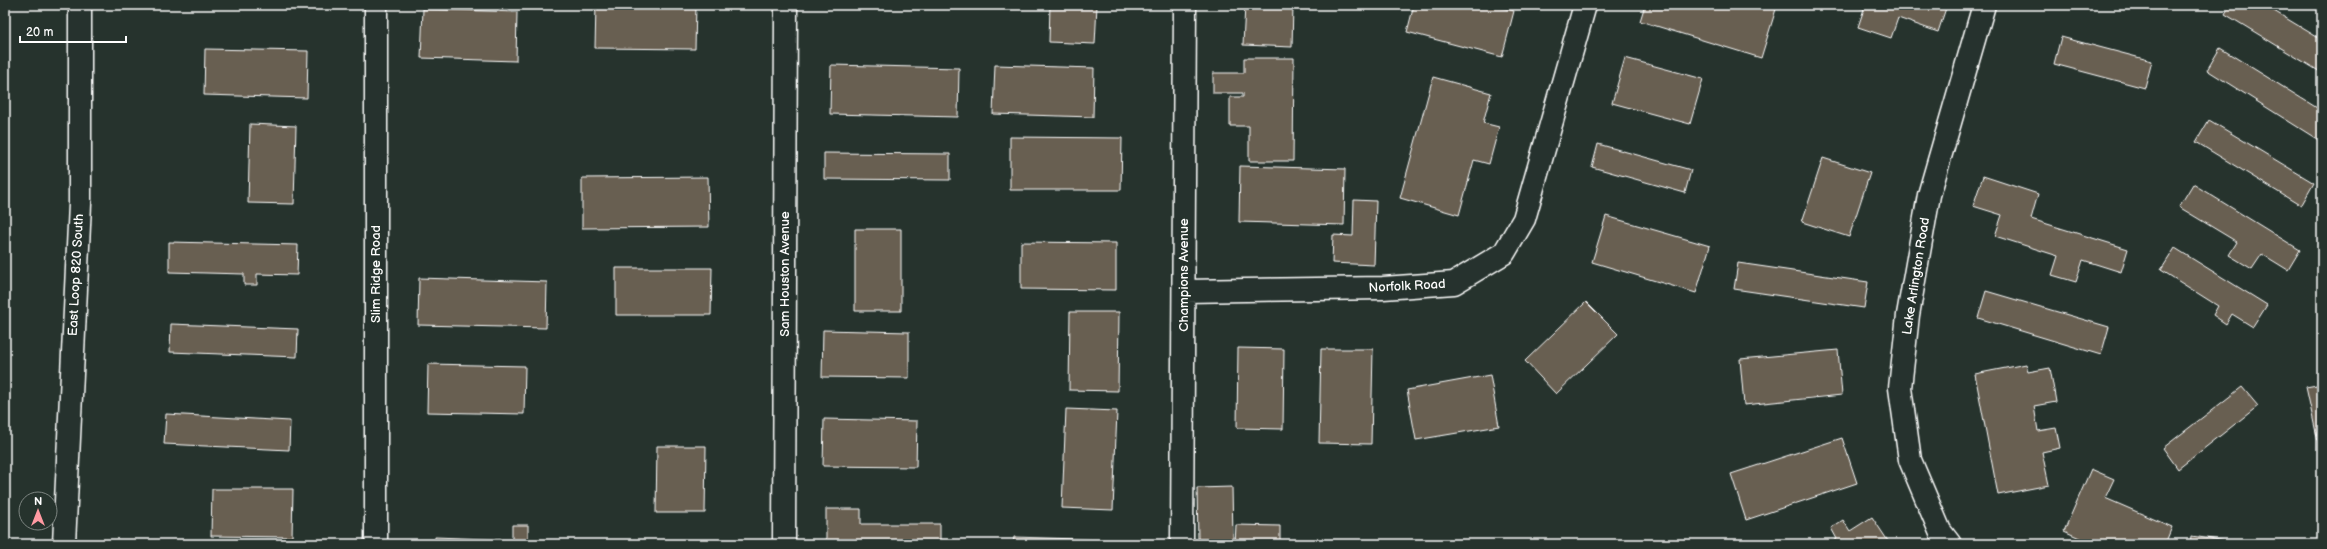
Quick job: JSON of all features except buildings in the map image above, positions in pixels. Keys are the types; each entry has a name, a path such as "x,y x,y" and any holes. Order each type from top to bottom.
{"street":[{"name":"East Loop 820 South","path":"64,544 80,204 80,5"},
{"name":"Slim Ridge Road","path":"376,5 376,544"},
{"name":"Sam Houston Avenue","path":"784,544 786,5"},
{"name":"Champions Avenue","path":"1182,544 1185,290 1185,5"},
{"name":"Norfolk Road","path":"1185,290 1383,288 1454,284 1504,253 1524,219 1585,5"},
{"name":"Lake Arlington Road","path":"1950,544 1940,531 1910,460 1900,388 1908,315 1929,195 1984,5"}]}
